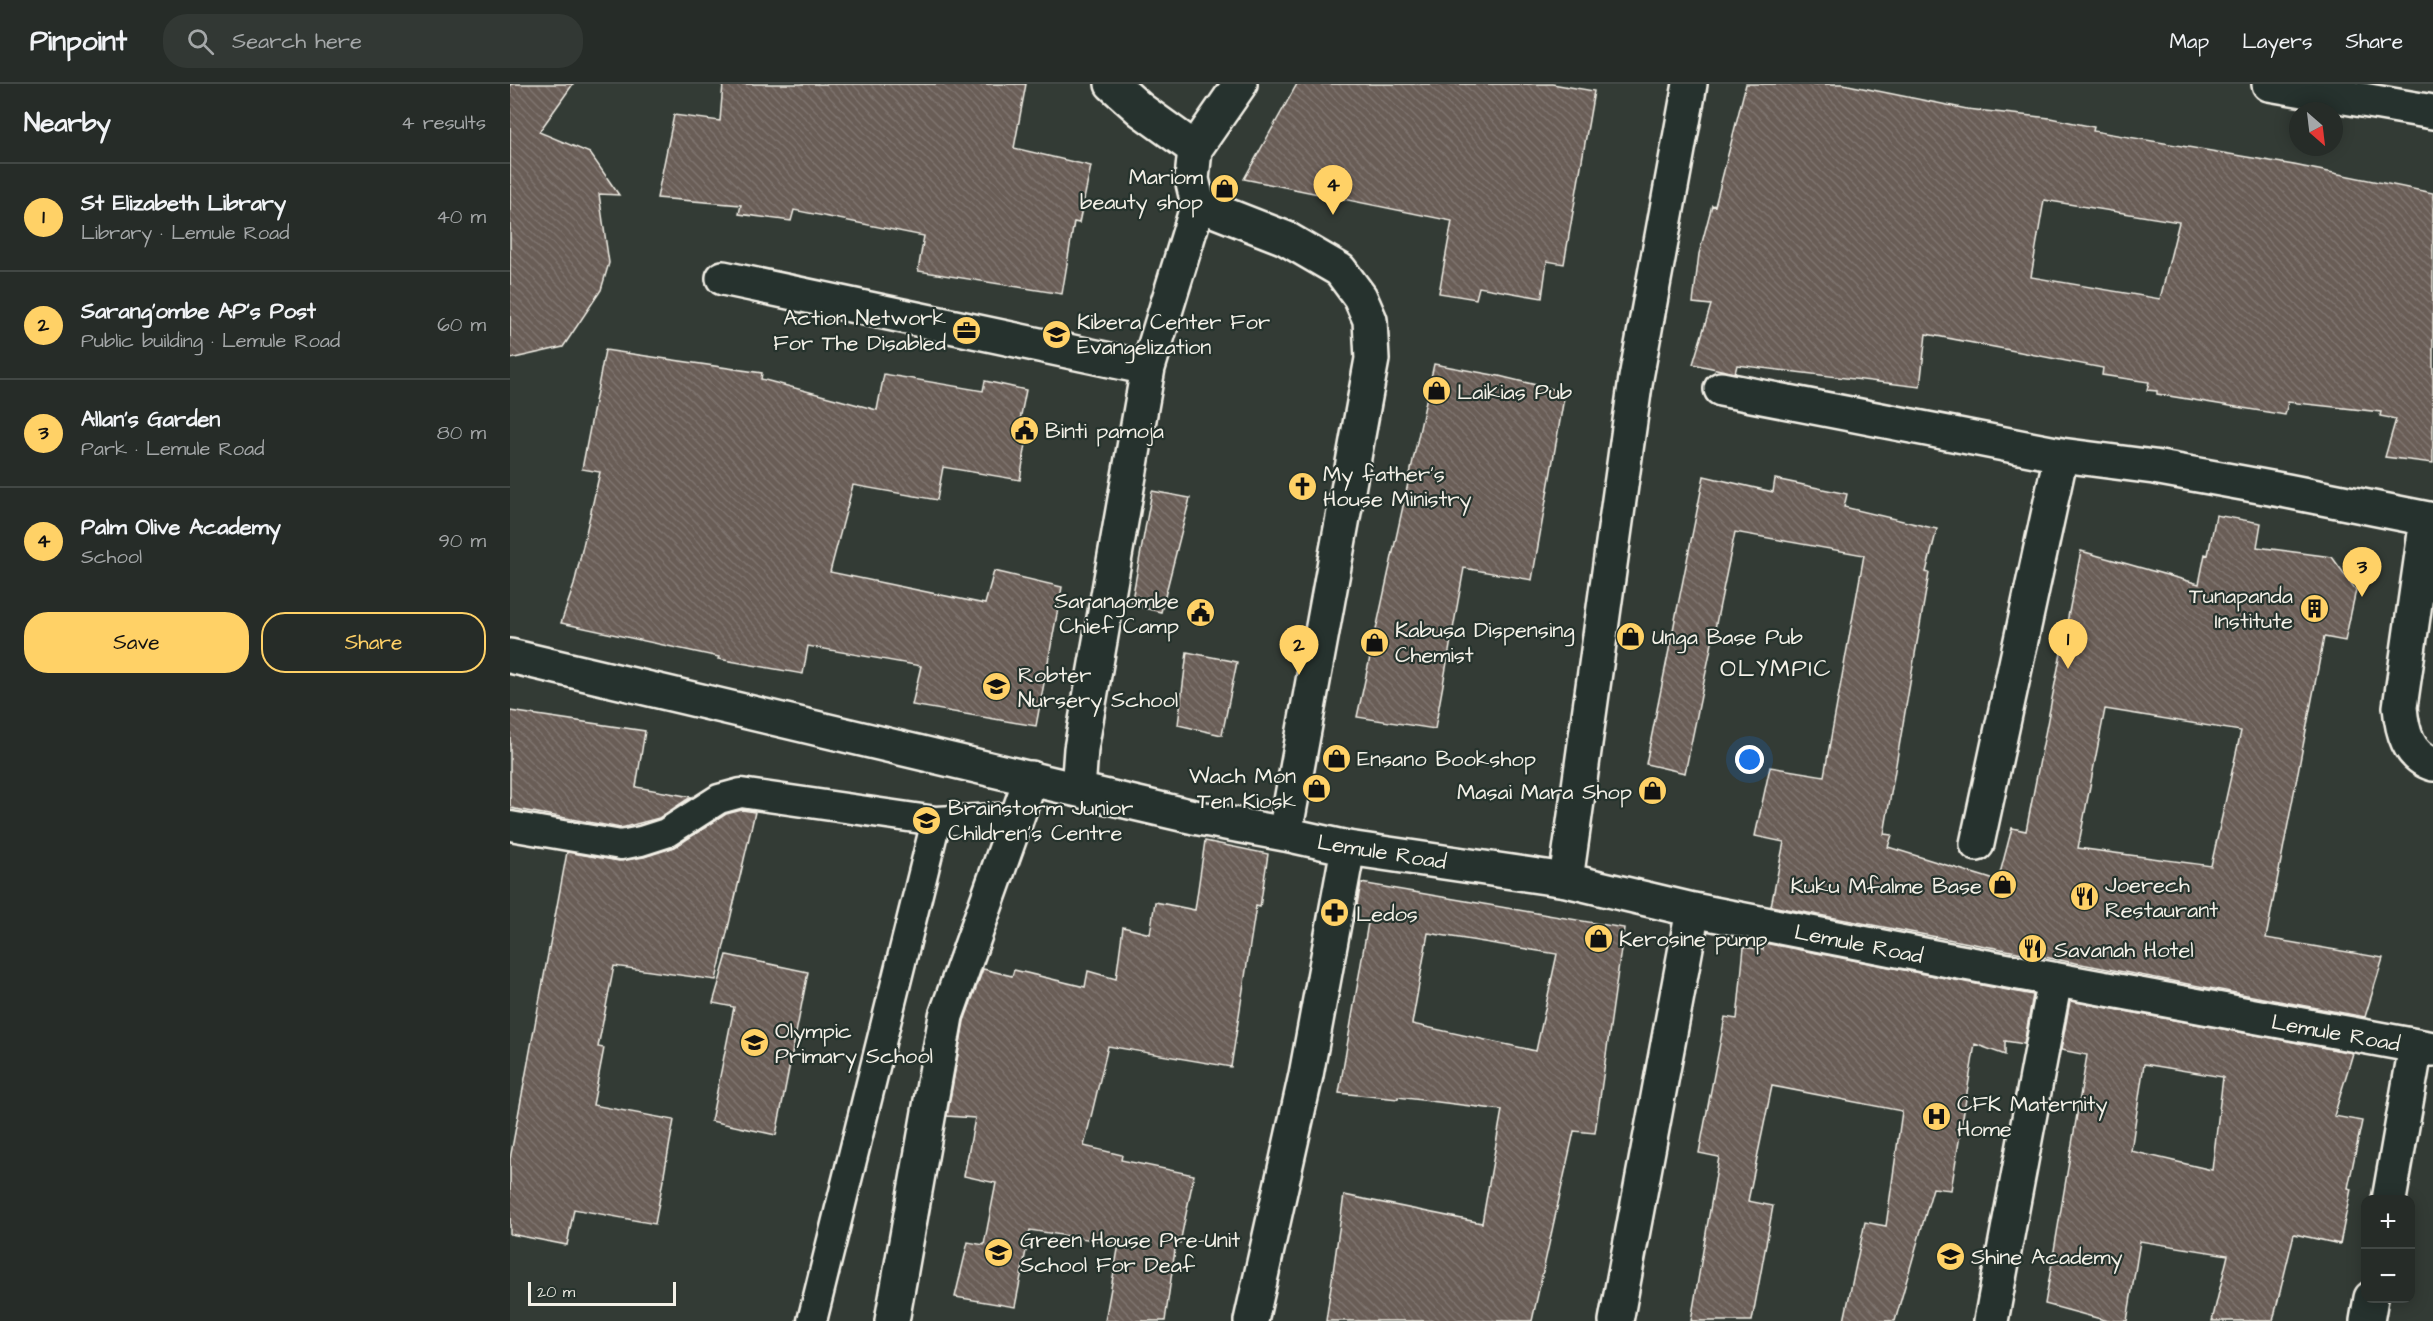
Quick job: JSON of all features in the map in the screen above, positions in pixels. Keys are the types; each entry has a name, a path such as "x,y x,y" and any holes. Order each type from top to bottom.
{"street":[{"path":"1112,84 1141,110 1195,149"},
{"path":"1078,790 1081,749 1148,368 1198,204 1192,179 1195,149 1240,84"},
{"path":"1566,880 1636,378 1690,84"},
{"path":"2269,84 2303,87 2433,112"},
{"path":"1198,204 1284,238 1340,270 1360,297 1370,320 1372,359 1285,834"},
{"path":"723,278 1148,368"},
{"path":"1721,388 2061,455 2188,473 2430,520 2400,708 2402,727 2411,748 2424,761 2433,764"},
{"path":"1977,844 2061,455"},
{"name":"Lemule Road","path":"510,656 1194,817 1348,848 1566,880 1693,909 2055,980 2425,1047"},
{"path":"892,1321 946,1016 1031,778"},
{"path":"1251,1321 1306,1075 1348,848"},
{"path":"1616,1321 1693,909"},
{"path":"1991,1321 2055,980"},
{"path":"2390,1195 2425,1047"},
{"path":"2367,1321 2370,1303"}],"lane":[{"path":"510,826 621,844 641,841 666,833 719,799 741,793 936,821 1017,817"},
{"path":"812,1321 936,821"}],"building":[{"path":"510,84 573,84 539,132 590,153 619,195 599,194 609,263 601,290 563,347 510,359"},
{"path":"723,84 1026,84 1014,148 1091,166 1079,223 1074,222 1062,294 918,271 924,236 794,210 791,221 739,214 741,205 657,198 674,115 720,121"},
{"path":"1297,84 1552,84 1594,91 1564,264 1547,261 1542,298 1479,287 1476,299 1439,293 1452,221 1244,179"},
{"path":"1746,84 1843,84 1967,109 2050,118 2094,127 2093,131 2294,165 2433,193 2433,463 2385,457 2396,419 2380,416 2381,412 2288,402 2285,415 2157,394 2157,391 2147,390 2149,382 2102,375 2103,368 1926,334 1920,387 1737,365 1735,373 1693,364 1711,305 1693,303 1699,254 1712,205 1715,206","holes":["2044,200 2179,222 2160,299 2031,277"]},
{"path":"605,350 762,373 761,379 877,410 884,374 983,391 985,381 1026,390 1018,430 1028,432 1020,480 943,467 937,500 853,485 830,572 985,604 994,571 1062,587 1036,726 912,705 921,666 808,646 803,674 718,659 719,657 561,623 574,585 600,472 582,469"},
{"path":"1434,364 1499,376 1565,392 1532,580 1464,568 1435,729 1357,717"},
{"path":"1704,476 1773,492 1775,479 1847,494 1844,507 1937,529 1926,572 1929,573 1884,834 1892,835 1888,847 1998,881 2012,828 2026,831 2081,551 2199,584 2205,554 2208,555 2216,515 2261,523 2257,547 2332,557 2356,590 2345,641 2324,637 2266,938 2383,958 2365,1017 1771,906 1784,842 1755,836 1770,767 1824,776 1864,555 1735,532 1685,773 1646,764","holes":["2105,709 2241,731 2211,866 2078,848"]},
{"path":"1152,491 1190,498 1161,612 1131,605"},
{"path":"1187,652 1237,662 1222,735 1178,725"},
{"path":"510,711 645,731 636,787 691,797 659,818 621,828 510,808"},
{"path":"742,810 755,812 716,980 614,966 598,1047 604,1048 593,1105 674,1120 655,1224 574,1209 567,1245 510,1234 510,1159 567,852 619,861 644,857 675,847 726,814"},
{"path":"1205,841 1268,854 1260,907 1256,906 1231,1067 1108,1046 1084,1146 1122,1155 1121,1160 1194,1175 1180,1243 1176,1243 1165,1321 1105,1321 1119,1244 1030,1230 1015,1307 955,1297 968,1242 984,1245 996,1183 964,1176 975,1118 947,1116 964,1021 983,969 1012,976 1014,970 1085,987 1088,971 1116,979 1123,927 1150,934 1155,902 1195,910"},
{"path":"1361,883 1624,928 1595,1133 1574,1131 1532,1321 1326,1321 1344,1195 1482,1223 1502,1110 1398,1097 1398,1099 1339,1093 1368,923 1354,921","holes":["1428,933 1557,954 1536,1051 1412,1024"]},
{"path":"1764,943 2033,995 2024,1044 2005,1041 2005,1055 1975,1044 1951,1190 1933,1188 1895,1321 1844,1321 1865,1222 1886,1226 1902,1111 1772,1086 1748,1201 1773,1206 1752,1321 1691,1321 1719,1157 1699,1153 1725,1017 1737,1019 1744,947 1763,950"},
{"path":"727,955 808,972 776,1135 711,1121 734,1007 713,1003"},
{"path":"2070,1001 2353,1053 2334,1116 2362,1121 2348,1188 2351,1189 2340,1244 2294,1234 2273,1321 2212,1321 2228,1255 2140,1241 2127,1321 2108,1321 2045,1304 2087,1055 2061,1050","holes":["2144,1064 2223,1077 2212,1170 2131,1151"]}],"place":[{"name":"Mariom beauty shop","path":"1224,189"},
{"name":"Palm Olive Academy","path":"1333,215"},
{"name":"Action Network For The Disabled","path":"967,330"},
{"name":"Kibera Center For Evangelization","path":"1056,334"},
{"name":"Laikias Pub","path":"1436,391"},
{"name":"Binti pamoja","path":"1024,430"},
{"name":"My father's House Ministry","path":"1302,486"},
{"name":"Allan's Garden","path":"2362,597"},
{"name":"Tunapanda Institute","path":"2314,608"},
{"name":"Sarangombe Chief Camp","path":"1200,613"},
{"name":"Unga Base Pub","path":"1631,636"},
{"name":"Kabusa Dispensing Chemist","path":"1374,642"},
{"name":"St Elizabeth Library","path":"2068,669"},
{"name":"Sarang'ombe AP's Post","path":"1299,675"},
{"name":"Robter Nursery School","path":"997,687"},
{"name":"Ensano Bookshop","path":"1336,758"},
{"name":"Wach Mon Ten Kiosk","path":"1317,788"},
{"name":"Masai Mara Shop","path":"1653,791"},
{"name":"Brainstorm Junior Children's Centre","path":"927,820"},
{"name":"Kuku Mfalme Base","path":"2003,885"},
{"name":"Joerech Restaurant","path":"2084,897"},
{"name":"Ledos","path":"1335,913"},
{"name":"Kerosine pump","path":"1598,938"},
{"name":"Savanah Hotel","path":"2033,949"},
{"name":"Olympic Primary School","path":"754,1043"},
{"name":"CFK Maternity Home","path":"1936,1116"},
{"name":"Green House Pre-Unit School For Deaf","path":"999,1252"},
{"name":"Shine Academy","path":"1950,1256"}],"district":[{"name":"OLYMPIC","path":"1776,668"}]}
